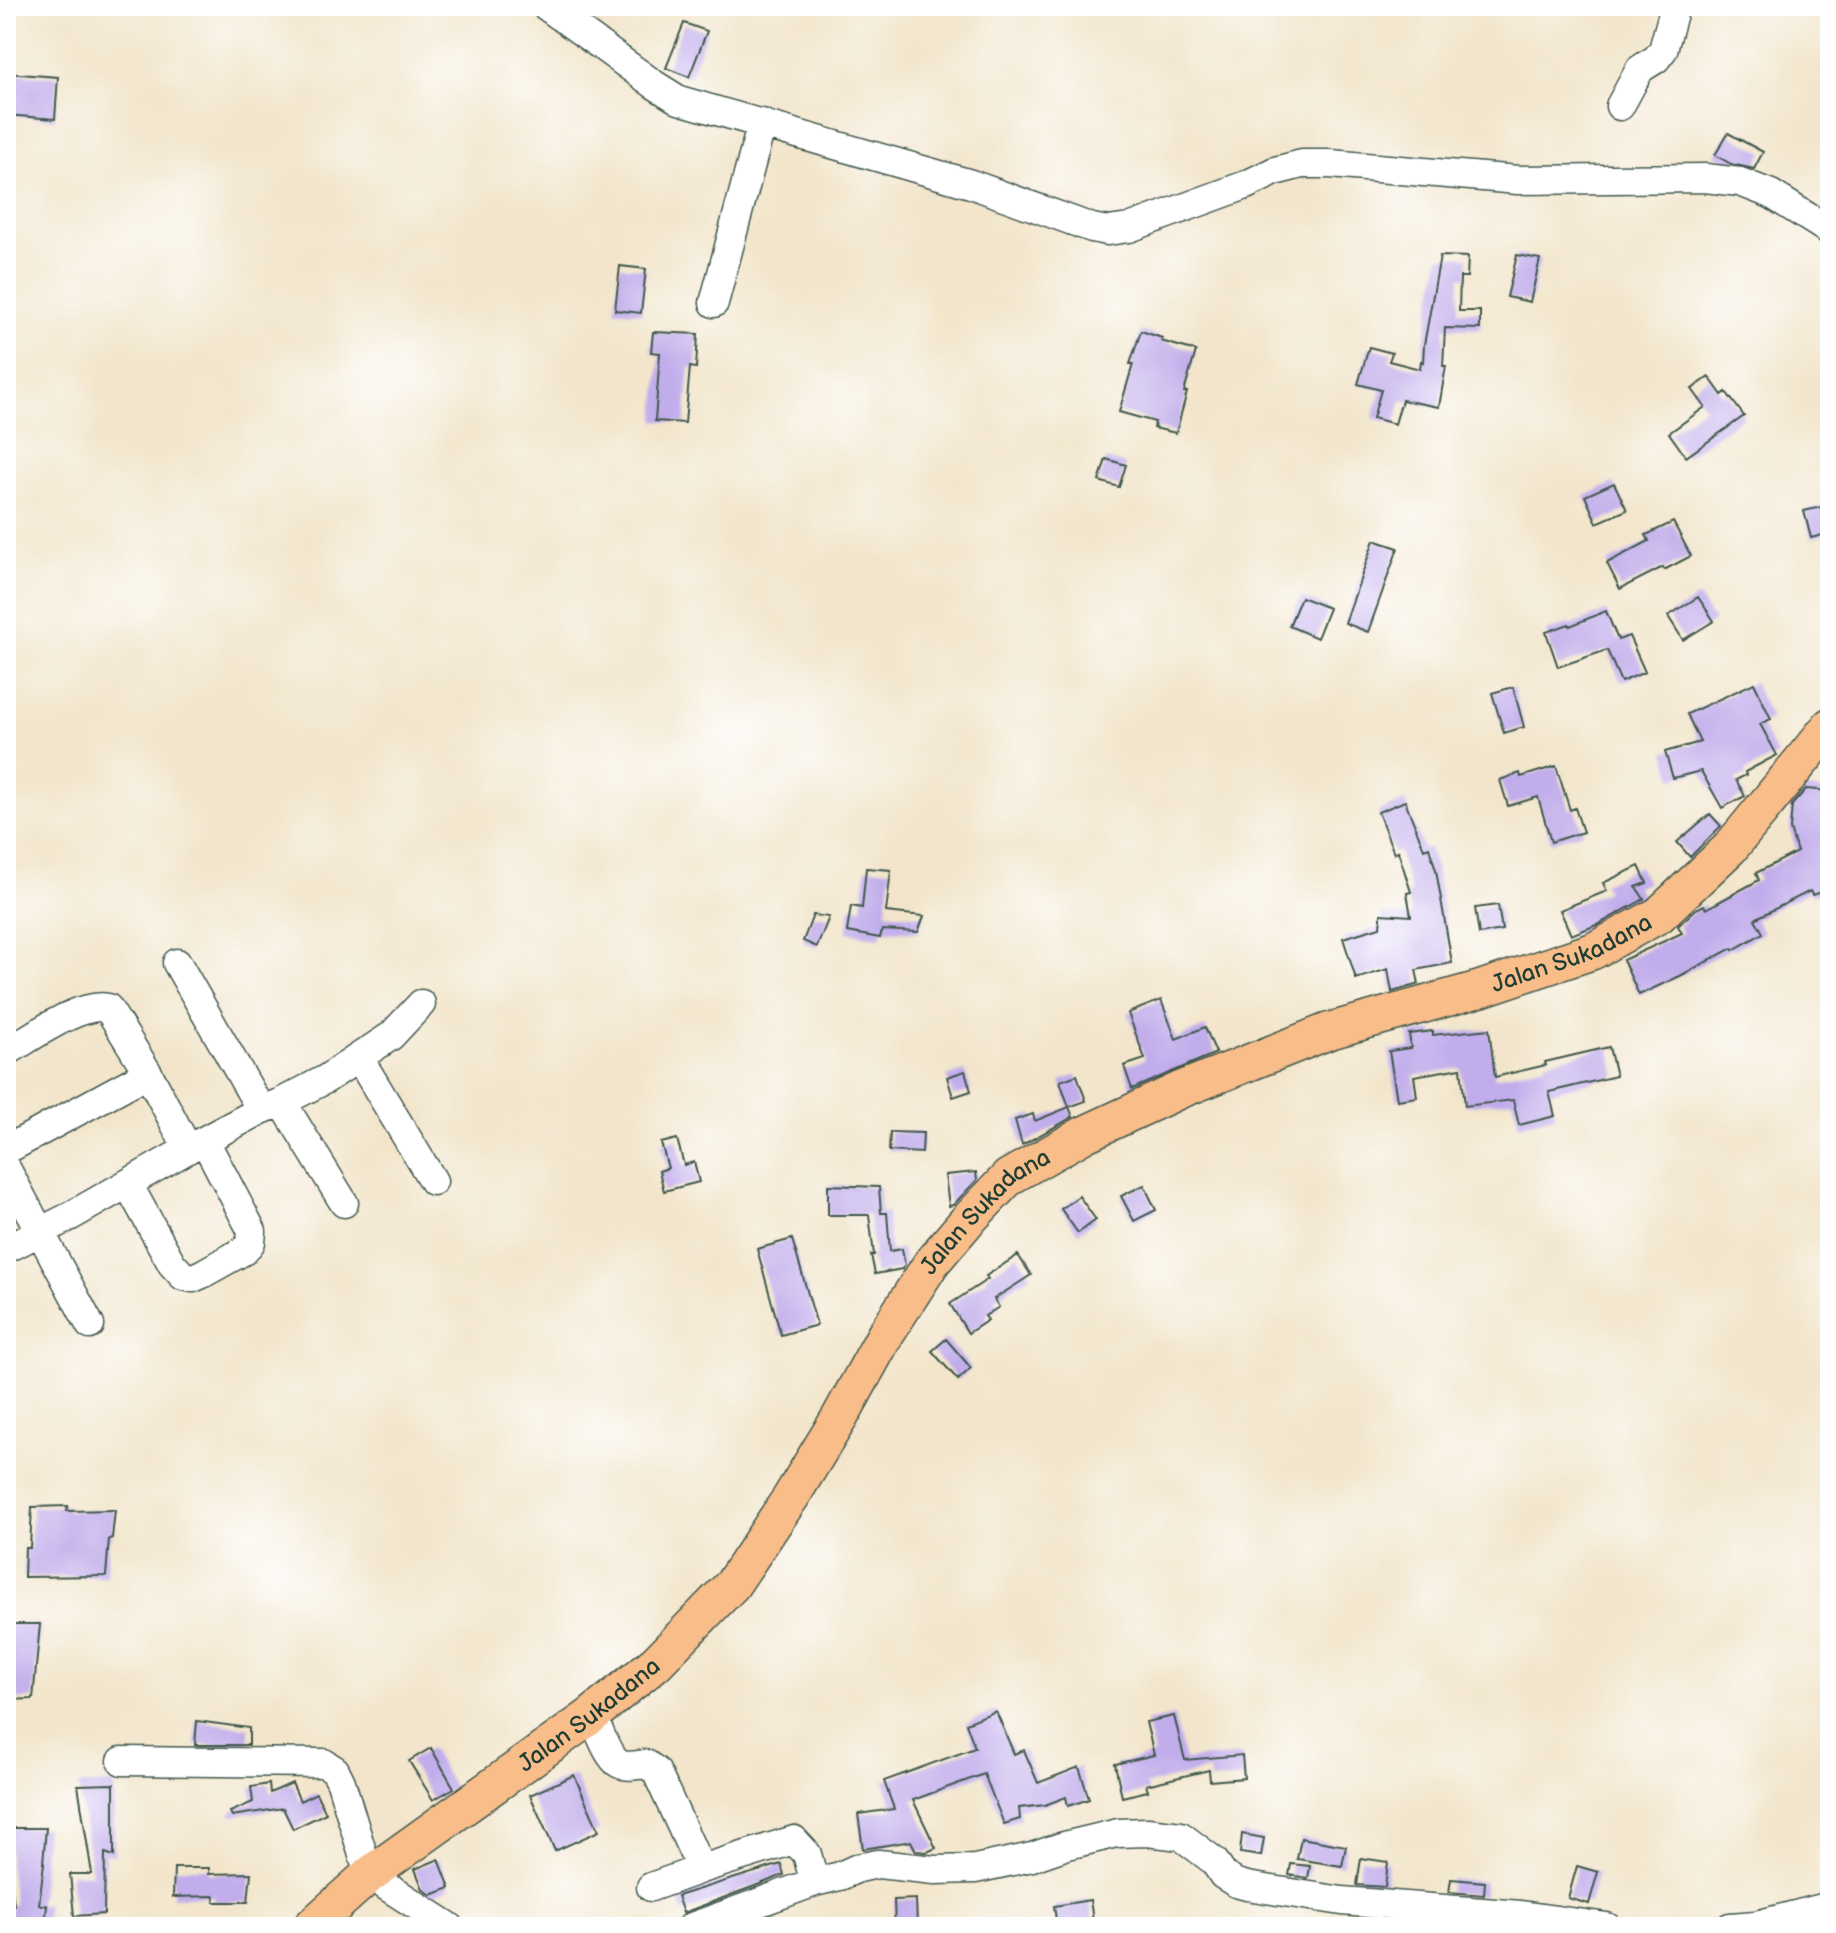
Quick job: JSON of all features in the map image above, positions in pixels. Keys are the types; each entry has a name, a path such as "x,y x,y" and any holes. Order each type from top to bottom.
{"main road":[{"name":"Jalan Sukadana","path":"311,1927 369,1875 592,1715 656,1663 732,1585 791,1497 885,1335 932,1262 1009,1177 1085,1134 1180,1090 1329,1031 1480,989 1593,951 1659,915 1730,848 1830,726"}],"street":[{"path":"546,6 679,100 971,184 1083,225 1108,231 1129,228 1246,185 1275,171 1302,164 1518,180 1705,178 1740,182 1771,194 1830,231"},
{"path":"1620,106 1640,69 1656,59 1663,50 1675,6"},
{"path":"714,303 762,123"},
{"path":"177,963 271,1106 344,1203"},
{"path":"6,1249 196,1145 326,1079 391,1036 421,1004"},
{"path":"6,1052 68,1016 98,1006 108,1008 252,1231 252,1240 245,1250 202,1274 193,1278 183,1276 172,1264 128,1184"},
{"path":"359,1058 433,1181"},
{"path":"6,1150 148,1073"},
{"path":"6,1168 90,1325"},
{"path":"592,1715 618,1763 646,1764 656,1771 701,1869"},
{"path":"122,1761 324,1763 335,1770 341,1782 369,1875 450,1927"},
{"path":"692,1927 858,1868 878,1864 935,1870 975,1869 1118,1833 1147,1832 1181,1836 1214,1861 1223,1875 1247,1886 1342,1901 1521,1915 1607,1927"},
{"path":"651,1887 794,1840 807,1854 811,1869"},
{"path":"1730,1927 1756,1925 1830,1906"}],"building":[{"path":"684,23 707,31 689,77 666,68"},
{"path":"6,73 58,77 55,119 6,115"},
{"path":"1728,133 1763,152 1754,169 1731,164 1715,155"},
{"path":"1517,255 1540,259 1530,302 1507,297"},
{"path":"1440,256 1468,257 1467,277 1460,277 1459,311 1480,311 1480,329 1445,328 1443,366 1446,366 1439,407 1402,400 1395,424 1373,418 1381,390 1358,384 1369,347 1392,353 1389,361 1420,369"},
{"path":"620,266 646,269 641,313 615,310"},
{"path":"1141,331 1162,338 1161,341 1196,351 1176,433 1154,428 1155,422 1119,412"},
{"path":"653,332 698,334 696,368 690,367 685,423 655,421 660,353 651,352"},
{"path":"1709,377 1722,395 1726,392 1744,416 1686,457 1669,433 1705,407 1692,389"},
{"path":"1106,459 1126,465 1119,487 1099,481"},
{"path":"1614,483 1627,510 1597,523 1585,496"},
{"path":"1830,505 1830,533 1811,538 1804,511"},
{"path":"1673,522 1691,556 1620,589 1607,563 1649,541 1646,535"},
{"path":"1374,540 1398,548 1368,632 1345,623"},
{"path":"1301,597 1329,608 1317,638 1289,626"},
{"path":"1698,597 1714,621 1683,640 1668,616"},
{"path":"1606,611 1618,640 1629,636 1645,672 1621,682 1607,650 1558,667 1546,632"},
{"path":"1754,683 1771,719 1760,724 1777,755 1736,780 1745,796 1722,808 1701,771 1673,778 1665,752 1700,742 1687,714"},
{"path":"1513,687 1524,727 1504,733 1492,693"},
{"path":"1556,766 1570,810 1575,808 1583,832 1551,842 1538,797 1508,806 1500,780"},
{"path":"1806,789 1830,791 1830,889 1812,895 1810,891 1755,919 1763,933 1639,995 1623,960 1682,933 1678,926 1696,909 1704,905 1706,909 1759,880 1756,873 1797,852 1790,829 1792,805"},
{"path":"1405,801 1424,849 1429,847 1436,870 1452,963 1416,970 1419,984 1392,992 1388,969 1356,979 1343,938 1380,927 1381,914 1411,916 1407,893 1411,892 1398,851 1394,853 1378,812"},
{"path":"1710,814 1721,826 1690,857 1677,842"},
{"path":"1639,866 1647,883 1636,887 1644,899 1599,924 1571,935 1560,910 1607,891 1603,883"},
{"path":"866,868 891,870 886,912 924,916 918,932 882,930 880,938 847,932 851,906 862,908"},
{"path":"1498,905 1502,930 1479,934 1475,908"},
{"path":"813,915 829,917 817,947 803,941"},
{"path":"1161,1000 1176,1039 1205,1027 1216,1053 1132,1089 1124,1066 1145,1059 1128,1013"},
{"path":"1489,1029 1495,1077 1609,1047 1616,1076 1549,1092 1555,1116 1519,1125 1513,1100 1465,1106 1461,1068 1414,1076 1417,1097 1397,1100 1389,1051 1411,1048 1409,1034 1433,1031 1433,1035"},
{"path":"965,1071 971,1091 953,1097 947,1077"},
{"path":"1077,1075 1086,1101 1069,1107 1060,1081"},
{"path":"1069,1107 1073,1117 1022,1145 1015,1120 1033,1114 1035,1121"},
{"path":"890,1132 923,1133 922,1153 889,1151"},
{"path":"677,1139 684,1165 694,1162 699,1182 664,1191 659,1171 668,1168 661,1143"},
{"path":"976,1172 977,1180 949,1206 945,1175"},
{"path":"828,1185 879,1187 881,1213 887,1213 890,1251 902,1249 905,1265 902,1269 875,1274 869,1215 828,1215"},
{"path":"1144,1185 1156,1210 1134,1221 1121,1196"},
{"path":"1079,1196 1096,1220 1078,1233 1061,1209"},
{"path":"792,1239 817,1325 781,1335 757,1249"},
{"path":"1018,1255 1031,1275 994,1299 999,1307 985,1316 988,1320 968,1333 950,1304"},
{"path":"946,1339 971,1368 958,1380 932,1351"},
{"path":"68,1506 67,1511 115,1510 106,1576 24,1577 25,1548 30,1548 32,1507"},
{"path":"6,1624 40,1624 33,1699 6,1700"},
{"path":"996,1711 1014,1754 1024,1750 1038,1783 1079,1767 1089,1799 1068,1806 1066,1797 1045,1805 1019,1808 1020,1819 1004,1824 984,1774 913,1800 936,1848 927,1852 916,1851 911,1841 863,1849 858,1814 894,1809 884,1781 975,1748 966,1723"},
{"path":"1174,1716 1185,1760 1242,1755 1244,1778 1210,1781 1209,1770 1146,1785 1148,1791 1122,1797 1115,1764 1154,1755 1146,1722"},
{"path":"197,1721 249,1728 249,1745 195,1745"},
{"path":"431,1748 454,1788 433,1800 409,1761"},
{"path":"574,1775 599,1831 555,1851 530,1795"},
{"path":"292,1783 300,1801 316,1793 326,1813 293,1829 283,1808 232,1816 230,1812 253,1802 251,1787 269,1784 270,1793"},
{"path":"114,1784 114,1856 105,1853 104,1914 74,1916 70,1874 92,1874 78,1785"},
{"path":"10,1828 46,1828 39,1905 47,1905 45,1927 10,1927 11,1905 14,1905 9,1863"},
{"path":"1242,1834 1264,1838 1261,1856 1240,1853"},
{"path":"1301,1838 1346,1846 1342,1866 1297,1859"},
{"path":"1361,1858 1388,1862 1385,1887 1357,1885"},
{"path":"439,1859 450,1888 431,1895 423,1889 415,1869"},
{"path":"781,1864 784,1875 683,1913 677,1896"},
{"path":"1291,1864 1310,1866 1308,1878 1289,1875"},
{"path":"1577,1866 1598,1872 1589,1904 1568,1898"},
{"path":"174,1868 209,1868 209,1874 251,1873 248,1902 214,1902 215,1896 173,1897"},
{"path":"1451,1879 1485,1882 1484,1895 1449,1892"},
{"path":"916,1899 917,1927 895,1927 894,1900"},
{"path":"1090,1900 1094,1927 1057,1927 1054,1906"}]}
